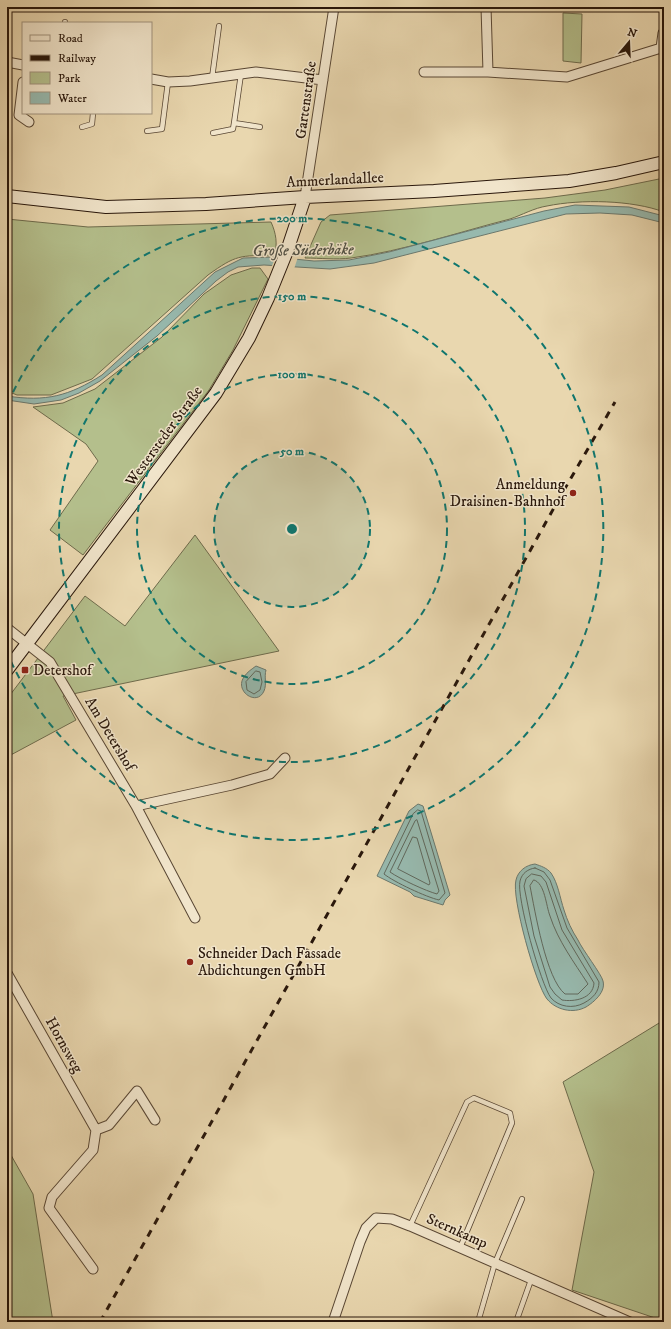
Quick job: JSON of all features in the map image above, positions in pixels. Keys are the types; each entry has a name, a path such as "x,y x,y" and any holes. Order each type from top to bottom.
{"main road":[{"name":"Ammerlandallee","path":"7,196 72,204 142,207 305,197 441,191 569,181 616,173 664,162"},
{"name":"Westersteder Straße","path":"7,670 177,447 216,393 249,338 279,273 305,197"}],"street":[{"name":"Gartenstraße","path":"305,197 319,118 334,7"},
{"path":"486,7 488,72"},
{"path":"424,72 488,72 567,77 661,48 663,33"},
{"path":"7,62 22,65"},
{"path":"152,79 168,82 256,72 323,80"},
{"path":"22,90 19,115 29,122"},
{"name":"Am Detershof","path":"7,628 50,662 136,806 195,918"},
{"path":"136,806 232,785 270,774 285,758"},
{"name":"Hornsweg","path":"7,973 96,1130"},
{"path":"93,1269 49,1208 52,1197 93,1150 96,1130 109,1125 137,1091 155,1120"},
{"name":"Sternkamp","path":"333,1322 366,1228 376,1218 392,1219 410,1226 630,1322"}],"lane":[{"path":"212,78 219,26"},
{"path":"213,133 233,129 241,74"},
{"path":"147,131 162,129 168,82"},
{"path":"82,127 92,124 94,114"},
{"path":"234,123 260,127"},
{"path":"410,1226 467,1102 474,1098 510,1113 512,1123 460,1248"},
{"path":"478,1322 495,1263 522,1199"},
{"path":"516,1322 531,1280"}],"green space":[{"path":"563,13 582,14 581,63 563,61"},
{"path":"664,178 664,212 622,203 575,202 542,207 510,219 391,251 345,259 305,258 321,222 330,215 545,198 605,190"},
{"path":"7,219 88,227 271,222 275,234 276,247 274,256 246,256 232,260 208,275 92,379 51,395 17,395 7,391"},
{"path":"252,268 260,268 268,279 233,350 209,390 83,555 50,530 98,461 86,444 33,407 63,403 95,389 162,337 204,294 231,275"},
{"path":"195,535 279,651 63,696 76,720 7,757 7,699 85,596 125,626"},
{"path":"664,1020 664,1321 572,1290 594,1172 563,1082"},
{"path":"7,1148 33,1194 53,1322 7,1322"}],"water":[{"path":"575,205 629,207 664,216 664,223 632,215 600,213 566,214 374,263 330,269 264,265 238,267 216,281 157,336 100,381 79,393 61,400 34,404 7,400 7,396 21,398 45,398 57,396 79,388 102,375 215,272 243,258 274,257 314,261 349,260 389,252 544,211"},
{"path":"256,666 266,670 264,691 261,696 257,698 248,695 244,692 242,687 244,677"},
{"path":"418,804 423,806 450,895 445,900 443,905 414,896 410,892 377,876 409,811"},
{"path":"535,864 542,866 551,873 570,925 603,981 603,989 599,996 589,1005 581,1009 565,1010 551,1003 542,991 531,960 517,904 515,889 517,877 521,871 526,867"}],"pier":[{"path":"276,256 298,257 294,269 271,268"}],"railway":[{"path":"100,1322 560,497 615,402"}],"place":[{"name":"Anmeldung Draisinen-Bahnhof","path":"573,493"},
{"name":"Detershof","path":"25,670"},
{"name":"Schneider Dach Fassade Abdichtungen GmbH","path":"190,962"}],"water label":[{"name":"Große Süderbäke","path":"303,250"}]}
